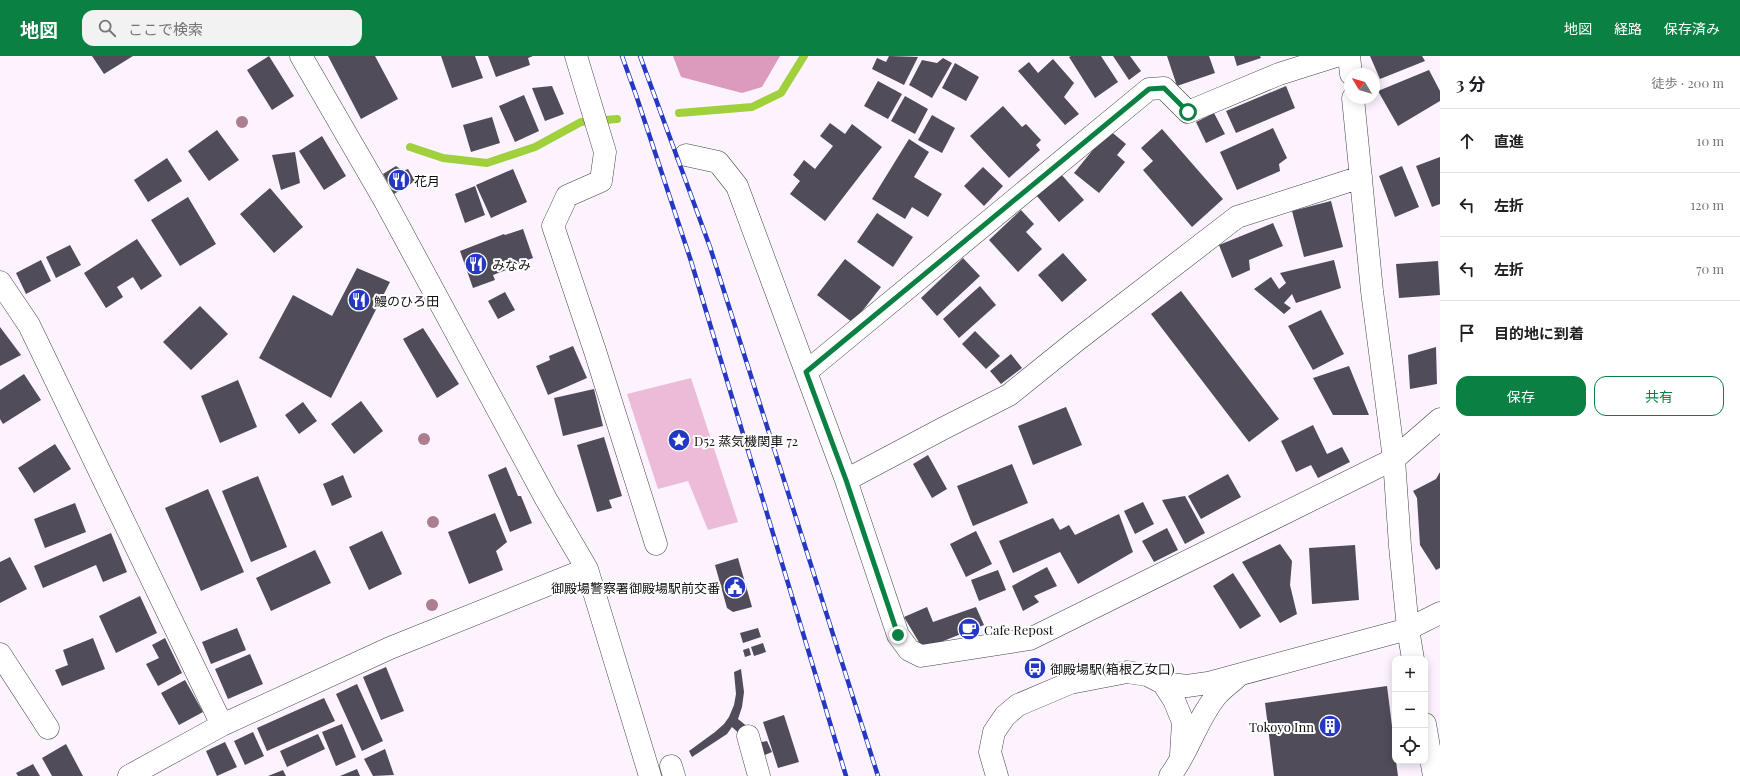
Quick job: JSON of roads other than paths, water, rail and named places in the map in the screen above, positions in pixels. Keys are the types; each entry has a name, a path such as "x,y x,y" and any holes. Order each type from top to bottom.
{"street":[{"path":"301,56 385,201 546,499 587,569 650,776"},
{"path":"576,56 605,152 601,181 567,196 553,226 595,351 656,544"},
{"path":"806,372 1149,89 1164,88 1188,112 1279,74 1336,56"},
{"path":"1349,56 1350,68"},
{"path":"1354,104 1372,291 1394,459 1400,546 1408,629 1412,656"},
{"path":"686,155 718,162 738,186 846,480 898,635 909,650 921,656 1030,639 1394,459 1440,419"},
{"path":"846,480 1009,395 1076,341 1237,217 1361,177"},
{"path":"0,282 29,325 222,725"},
{"path":"129,776 222,725 390,648 587,569"},
{"path":"997,776 990,752 994,732 1005,716 1018,705 1070,684 1127,672 1147,675 1163,683 1187,686 1208,684 1408,629 1440,613"},
{"path":"0,654 48,728"},
{"path":"1175,769 1217,695 1239,676"},
{"path":"1163,683 1174,700 1183,722 1175,769"},
{"path":"1426,728 1434,776"},
{"path":"748,736 759,776"}],"waterway":[{"path":"679,113 752,107 781,93 804,56"},
{"path":"410,147 443,158 487,163 535,147 581,122 617,119"}],"railway":[{"path":"622,56 691,261 846,776"},
{"path":"640,56 710,247 878,776"}],"place":[{"name":"花月","path":"399,180"},
{"name":"みなみ","path":"476,264"},
{"name":"鰻のひろ田","path":"359,300"},
{"name":"D52 蒸気機関車 72","path":"679,440"},
{"name":"御殿場警察署御殿場駅前交番","path":"735,587"},
{"name":"Cafe Repost","path":"969,629"},
{"name":"御殿場駅(箱根乙女口)","path":"1035,668"},
{"name":"Tokoyo Inn","path":"1330,726"}]}
